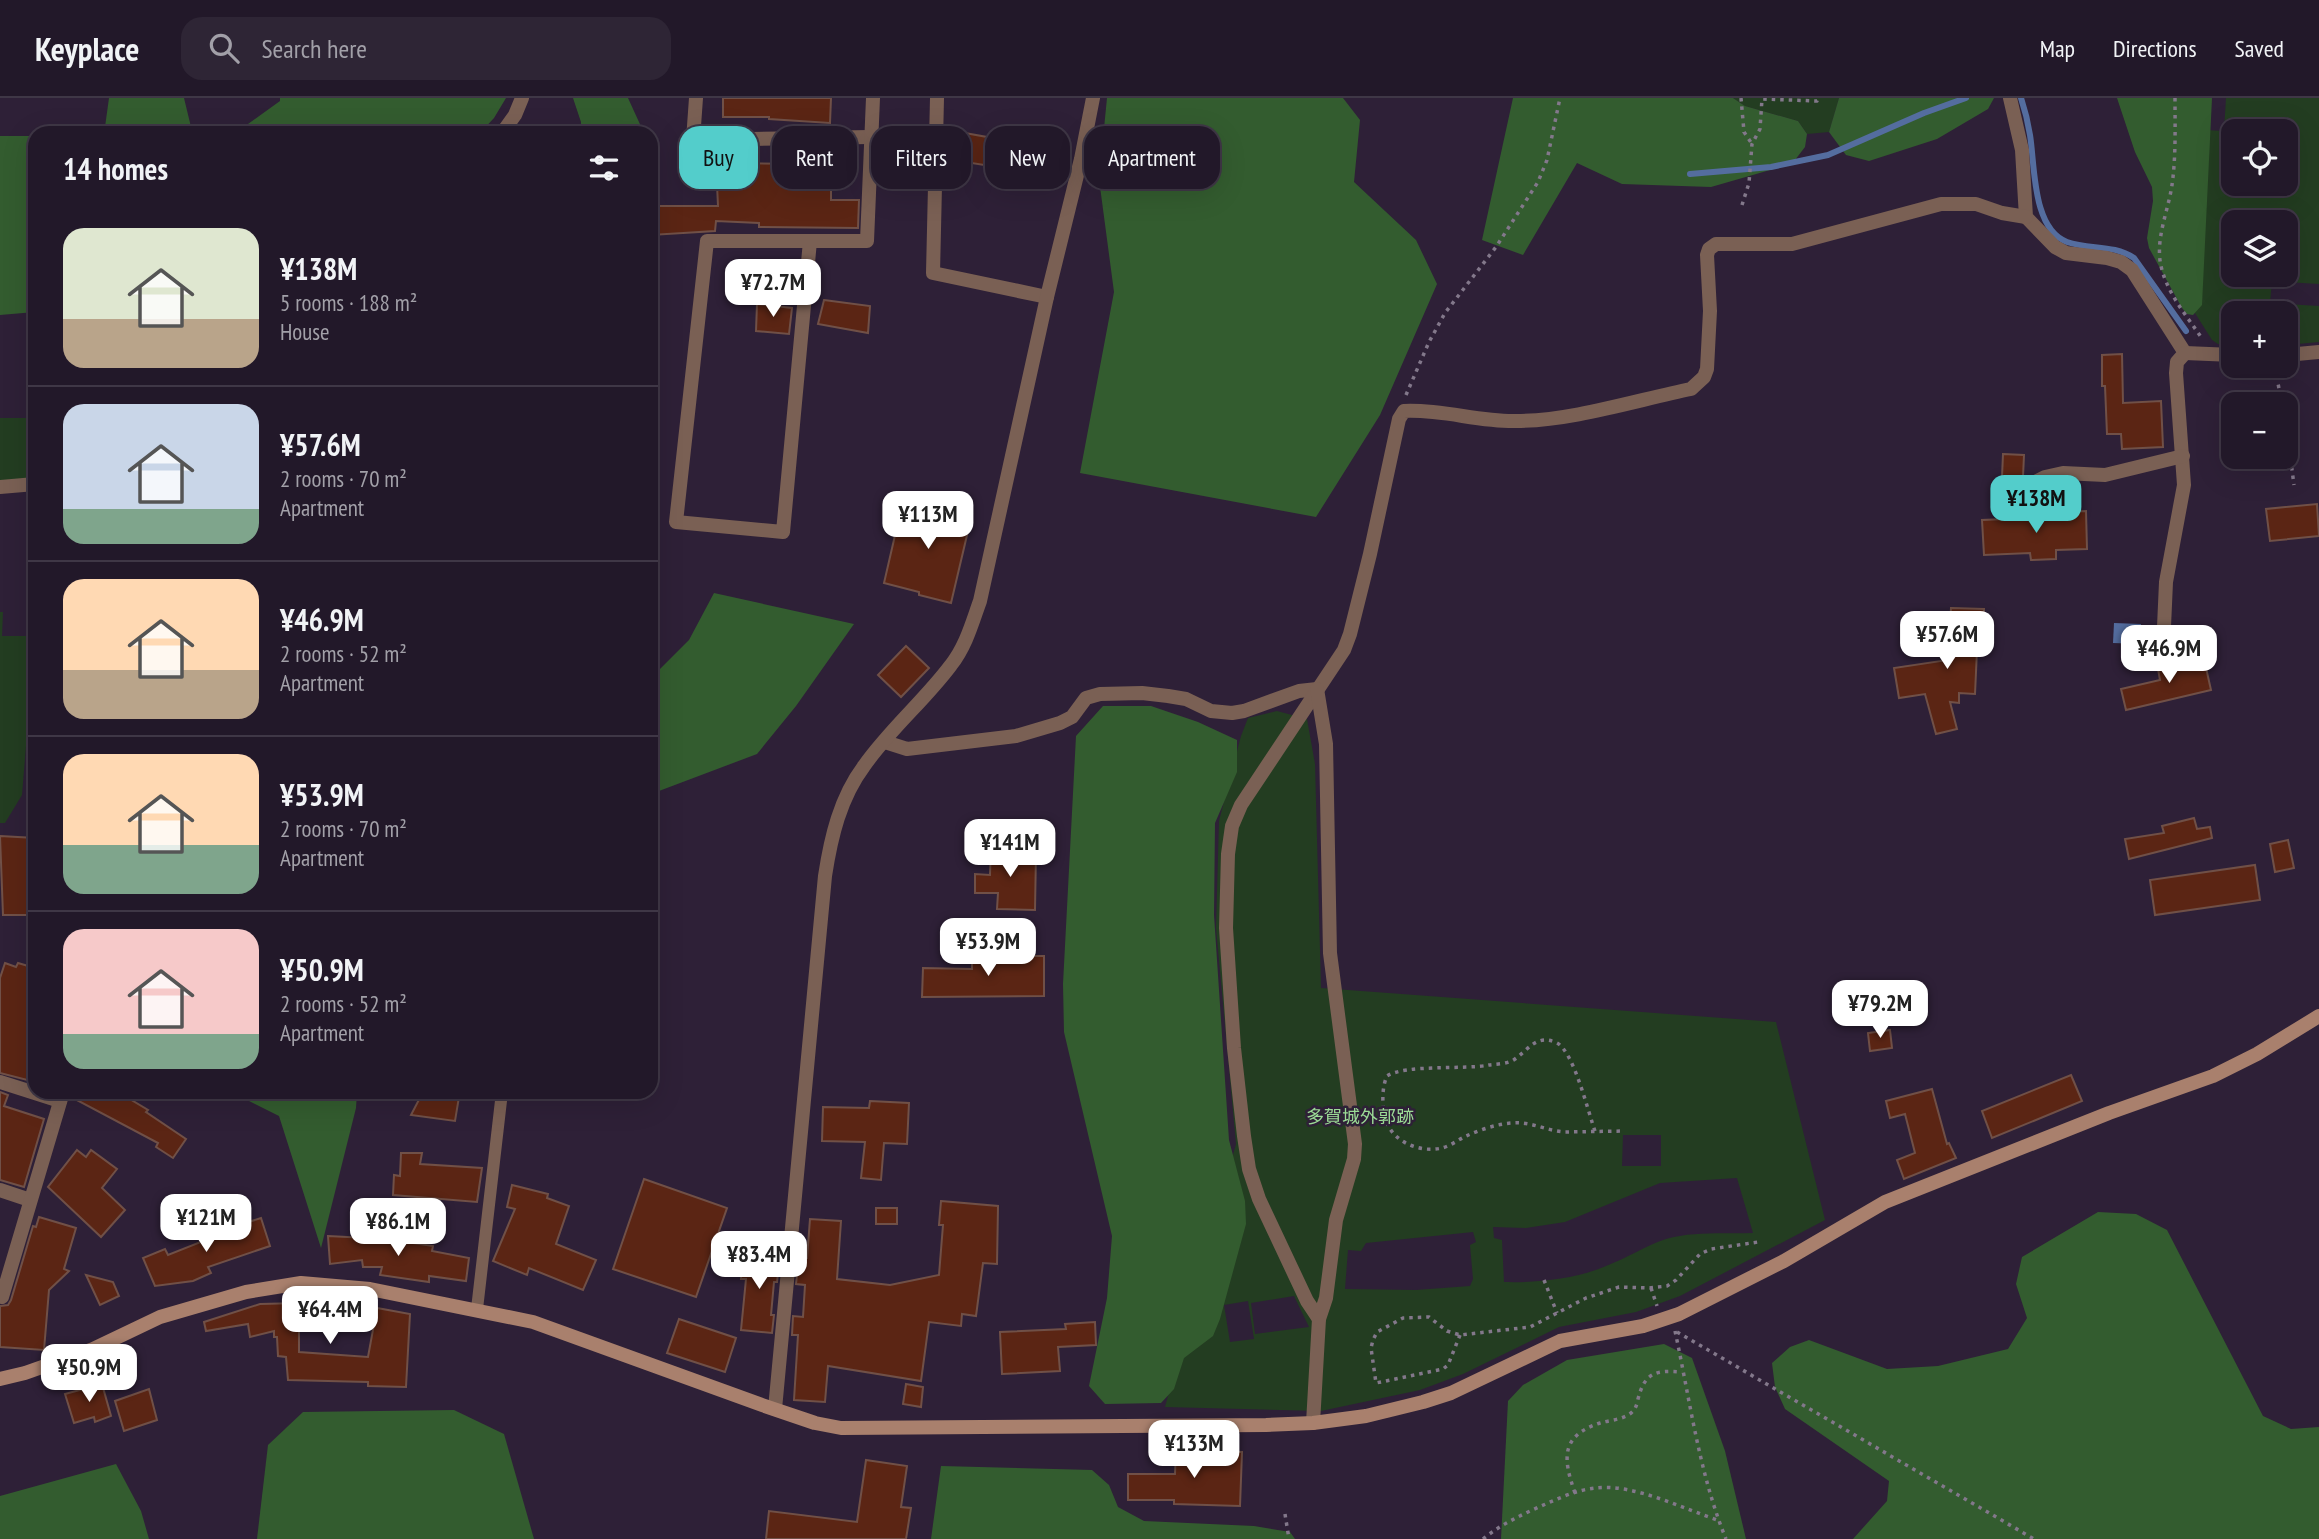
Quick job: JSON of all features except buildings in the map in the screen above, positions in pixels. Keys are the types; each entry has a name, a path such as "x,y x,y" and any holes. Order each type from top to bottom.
{"street":[{"path":"507,126 522,98"},
{"path":"696,98 693,140 870,137"},
{"path":"810,241 783,532 676,522 707,241 810,241 867,241 873,98"},
{"path":"936,98 933,273 1048,298"},
{"path":"775,1409 825,876 831,840 840,809 863,766 952,664 965,642 980,601 1093,98"},
{"path":"2010,98 2022,150 2026,217"},
{"path":"1319,1319 1307,1301 1259,1199 1250,1169 1234,1048 1226,928 1228,854 1232,826 1241,805 1339,659 1350,634 1399,419 1404,411 1519,421 1571,414 1691,389 1704,377 1707,369 1709,248 1716,244 1792,244 1941,204 1976,204 2002,213 2026,217 2054,247 2066,253 2121,262 2132,270 2185,353"},
{"path":"2298,354 2319,352"},
{"path":"2185,353 2221,354"},
{"path":"2162,649 2166,582 2184,491 2176,373 2177,362 2185,353"},
{"path":"2028,486 2045,477 2063,473 2105,475 2183,456"},
{"path":"0,488 28,485"},
{"path":"885,742 907,749 1016,736 1060,723 1072,717 1086,698 1100,694 1142,693 1186,699 1211,711 1232,713 1244,712 1299,691 1317,689"},
{"path":"1313,1423 1319,1319 1326,1298 1336,1220 1354,1159 1355,1144 1330,953 1326,744 1317,689"},
{"path":"0,1379 26,1373 93,1349 160,1317 246,1292 301,1283 370,1289 533,1322 815,1423 841,1428 1313,1423 1366,1416 1451,1393 1560,1341 1643,1326 1679,1314 1784,1261 1885,1202 2213,1076 2258,1054 2319,1016"},
{"path":"0,1082 28,1089"},
{"path":"0,1296 2,1297 61,1099"},
{"path":"0,1190 30,1200"}],"lane":[{"path":"477,1310 501,1099"}],"path":[{"path":"1404,411 1404,399 1412,378 1445,313 1496,247 1538,182 1547,160 1560,98"},
{"path":"1741,98 1744,132 1752,144"},
{"path":"1742,205 1752,144 1760,129 1762,99 1818,101 1818,98"},
{"path":"2175,98 2172,185 2160,242 2160,262 2170,289 2210,354"},
{"path":"2292,469 2294,485"},
{"path":"1595,1131 1568,1054 1557,1043 1550,1041 1531,1044 1511,1062 1401,1071 1387,1076 1384,1083 1386,1121 1391,1130 1409,1145 1442,1148 1486,1129 1514,1122 1555,1132 1624,1131"},
{"path":"1460,1335 1448,1366 1443,1369 1376,1382 1371,1348 1373,1340 1377,1332 1403,1318 1429,1317 1447,1331 1460,1335 1530,1327 1586,1298 1619,1287 1667,1286 1700,1254 1710,1249 1758,1242"},
{"path":"1544,1280 1557,1313"},
{"path":"1651,1288 1658,1308"},
{"path":"1726,1539 1706,1476 1674,1329 2034,1539"},
{"path":"1575,1493 1566,1459 1568,1446 1574,1438 1587,1429 1629,1415 1635,1409 1646,1378 1662,1372 1683,1372"},
{"path":"1483,1539 1505,1523 1575,1493 1594,1488 1619,1488 1720,1521"},
{"path":"1285,1514 1289,1539"}],"green space":[{"path":"109,98 184,98 191,126 105,126"},
{"path":"280,98 506,98 487,126 245,126 280,101"},
{"path":"573,98 628,98 641,126 581,126"},
{"path":"1107,98 1343,98 1360,120 1354,182 1416,240 1437,284 1380,415 1316,517 1080,473 1114,292 1100,189 1220,189 1220,126 1104,126"},
{"path":"1513,98 1733,98 1745,106 1798,121 1807,134 1805,147 1795,160 1777,168 1711,187 1622,184 1577,163 1523,255 1482,240"},
{"path":"1733,98 1839,98 1829,132 1807,134 1798,121 1745,106"},
{"path":"1839,98 1994,98 1988,109 1937,139 1869,161 1846,155 1829,132"},
{"path":"2117,98 2212,98 2202,305 2193,315 2187,314 2182,308 2149,248 2147,238 2153,201 2152,187 2135,152"},
{"path":"2226,98 2319,98 2319,284 2298,283 2298,210 2221,210 2221,287 2271,287 2270,301 2221,301 2221,344 2212,340 2169,272 2204,130 2221,131 2221,196 2298,196 2298,119 2225,119"},
{"path":"0,136 28,136 28,313 0,315"},
{"path":"2298,305 2319,306 2319,342 2298,344"},
{"path":"0,418 28,418 28,479 0,481"},
{"path":"714,593 854,624 796,706 757,754 658,791 658,671 689,640"},
{"path":"0,612 3,612 2,636 28,636 28,722 22,795 5,823 0,823"},
{"path":"1103,706 1151,706 1198,722 1237,740 1237,772 1215,823 1214,915 1229,1140 1245,1201 1246,1224 1213,1336 1184,1358 1174,1389 1161,1403 1105,1404 1089,1386 1107,1298 1112,1236 1064,1032 1063,984 1076,736"},
{"name":"多賀城外郭跡","path":"1277,711 1307,719 1315,764 1321,988 1776,1022 1825,1220 1680,1296 1636,1312 1559,1327 1463,1374 1420,1390 1321,1411 1165,1407 1236,1144 1216,928 1219,821 1248,718","holes":["1623,1135 1661,1135 1661,1166 1622,1166","1737,1178 1753,1233 1676,1236 1582,1274 1543,1281 1504,1282 1502,1240 1494,1238 1493,1227 1526,1228 1565,1222 1660,1183","1473,1232 1476,1242 1470,1245 1473,1279 1470,1286 1416,1290 1345,1289 1348,1250 1361,1251 1366,1243","1294,1296 1309,1327 1255,1334 1251,1303","1248,1301 1254,1339 1230,1342 1224,1305"]},
{"path":"245,1099 357,1099 321,1248 279,1116"},
{"path":"2098,1212 2136,1214 2167,1230 2263,1416 2291,1429 2319,1427 2319,1539 1853,1539 1887,1501 1889,1481 1785,1409 1775,1387 1772,1363 1790,1347 1809,1340 1887,1369 1938,1366 2008,1349 2027,1318 2016,1284 2022,1257"},
{"path":"1664,1344 1692,1358 1725,1451 1746,1539 1501,1539 1508,1401 1523,1385 1567,1360"},
{"path":"454,1410 504,1434 534,1539 257,1539 268,1445 303,1412"},
{"path":"116,1464 141,1511 149,1539 0,1539 0,1496"},
{"path":"941,1466 1092,1470 1109,1485 1118,1507 1144,1521 1254,1526 1290,1532 1295,1539 931,1539"}],"water":[{"path":"2114,623 2141,624 2140,644 2113,643"}],"waterway":[{"path":"1690,174 1771,167 1828,155 1924,113 1966,98"},
{"path":"2021,98 2029,130 2037,195 2047,224 2056,235 2067,242 2110,249 2134,258 2186,331"}]}
